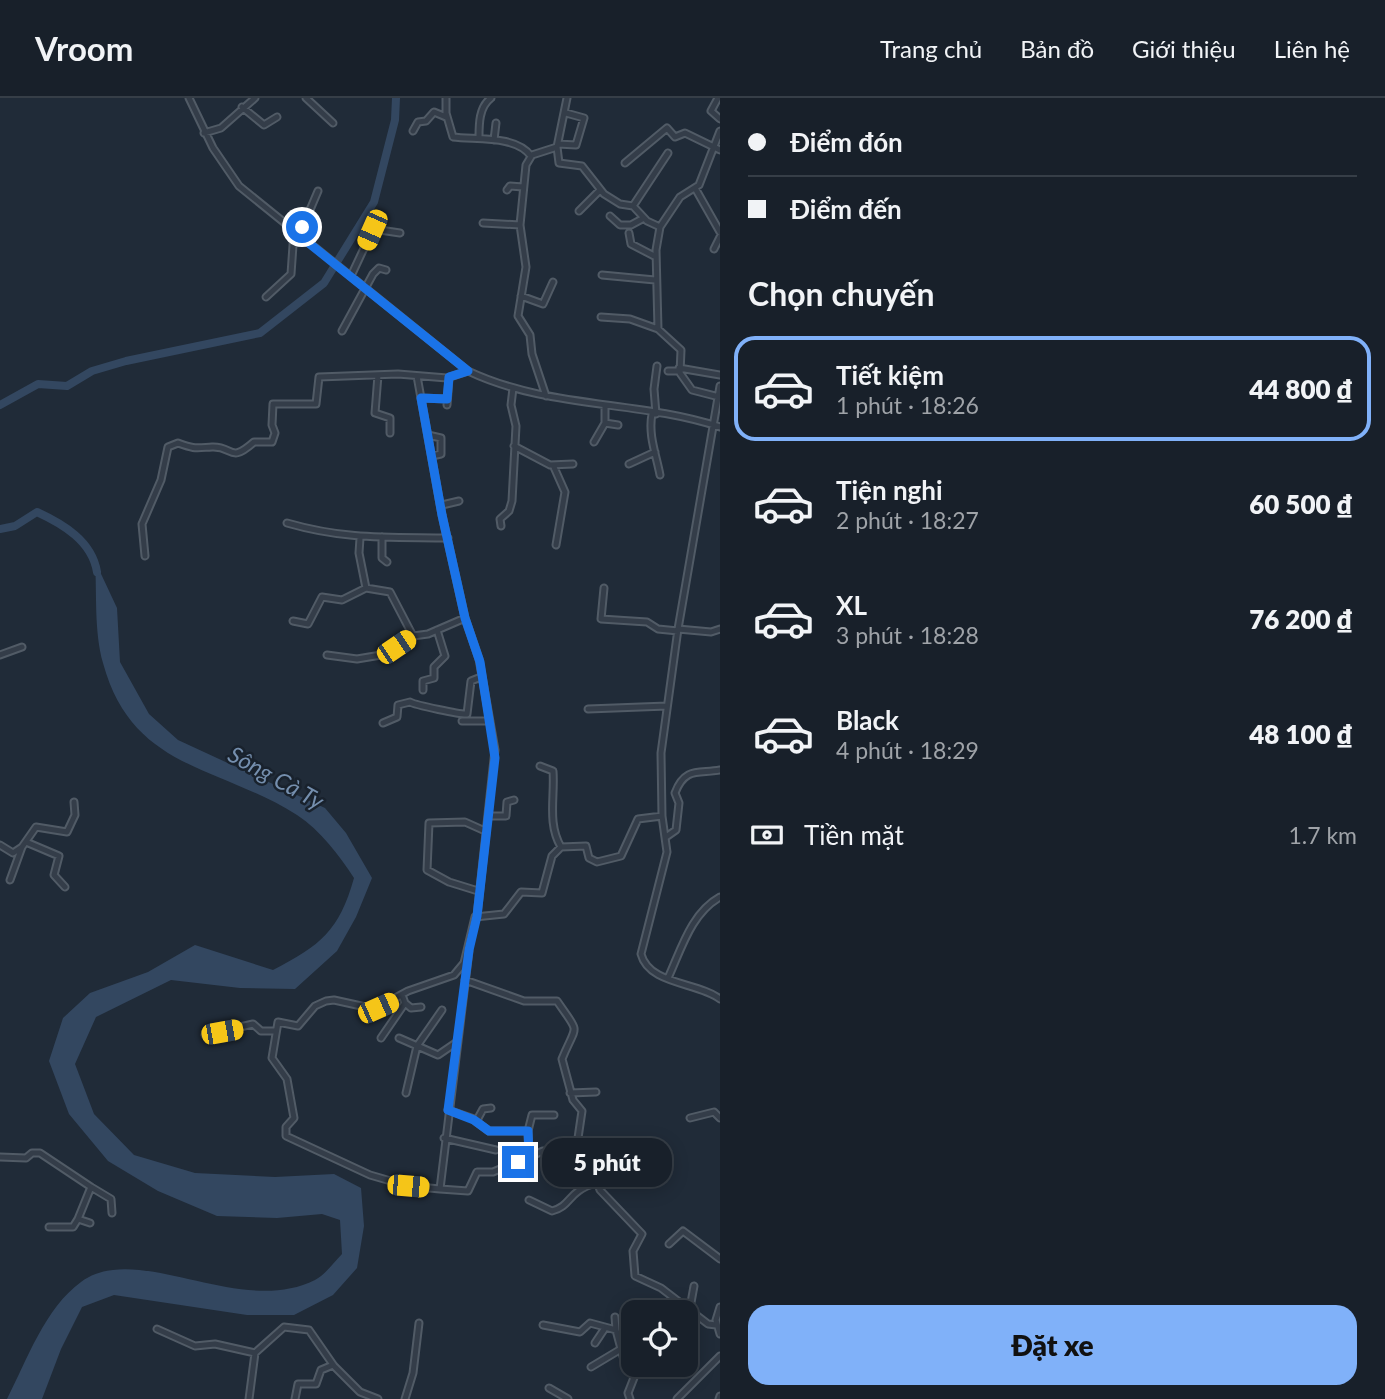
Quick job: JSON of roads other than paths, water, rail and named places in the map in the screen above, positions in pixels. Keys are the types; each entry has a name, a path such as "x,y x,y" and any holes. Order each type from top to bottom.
{"street":[{"path":"189,98 204,132 233,180 468,371 513,388 546,396 718,426"},
{"path":"204,132 221,128 255,98"},
{"path":"306,98 332,123"},
{"path":"446,98 446,117 453,137 479,137 525,149 531,156"},
{"path":"479,137 479,120 485,104 491,98"},
{"path":"567,98 558,146 559,163 582,166 600,190 620,204 633,205 644,218 660,227"},
{"path":"718,98 711,111 720,118"},
{"path":"242,107 264,125 277,117"},
{"path":"413,131 418,122 428,120 434,112 446,117"},
{"path":"546,396 532,354 531,337 519,317 526,267 520,225 526,165 531,156 558,146 576,145 584,118 566,113"},
{"path":"494,141 496,123"},
{"path":"625,163 667,128 676,137 685,133 717,149"},
{"path":"658,329 655,280 660,227 680,197 688,189 695,188 702,179 717,149 720,131"},
{"path":"633,205 668,153"},
{"path":"507,190 510,186 523,187"},
{"path":"695,188 720,234 714,249"},
{"path":"579,211 600,190"},
{"path":"266,297 291,274 295,232 302,227 318,191"},
{"path":"610,216 620,225 632,225 644,218"},
{"path":"483,223 520,225"},
{"path":"350,275 373,229 400,233"},
{"path":"629,233 631,244 656,257"},
{"path":"342,331 364,287 379,268 386,270"},
{"path":"602,275 655,280"},
{"path":"521,296 543,303 553,282"},
{"path":"601,317 630,320 658,329 681,350 679,369 692,390 719,400"},
{"path":"657,366 650,432 660,475"},
{"path":"668,371 679,369 720,374"},
{"path":"145,556 142,524 161,480 167,447 178,443 191,449 213,447 229,453 241,453 254,442 274,441 274,403 314,404 319,377 449,377 468,371"},
{"path":"378,375 374,413 390,418 390,433"},
{"path":"417,376 465,618 478,657 495,758 477,916 469,950 444,1138 440,1189"},
{"path":"421,398 447,402 449,377"},
{"path":"720,386 718,426 678,630 660,765 667,856 641,954 649,967 668,978 720,999"},
{"path":"501,526 500,519 511,506 516,426 511,405 513,388"},
{"path":"594,442 605,424 605,406"},
{"path":"605,424 618,425"},
{"path":"428,435 443,441 442,454 432,456"},
{"path":"514,446 553,465 573,464"},
{"path":"629,464 655,452"},
{"path":"553,465 565,492 556,545"},
{"path":"442,505 459,501"},
{"path":"287,523 324,533 360,538 448,538"},
{"path":"383,537 382,558 387,562"},
{"path":"360,538 359,552 366,588"},
{"path":"293,621 309,623 320,598 342,600 366,588 390,592 413,636"},
{"path":"604,588 601,620 647,622 658,629 710,632 720,629"},
{"path":"327,656 357,659 381,655 413,636 437,631 465,618"},
{"path":"423,690 423,681 434,678 434,667 444,656 437,631"},
{"path":"0,655 22,647"},
{"path":"383,723 397,718 398,705 410,702 418,707 444,708 456,715 467,714 471,681 481,677"},
{"path":"588,709 667,706"},
{"path":"462,722 489,722"},
{"path":"540,766 553,771 551,814 554,833 561,847"},
{"path":"666,837 676,830 679,803 675,793 680,782 698,769 720,770"},
{"path":"488,816 506,816 507,802 514,800"},
{"path":"10,880 24,845 36,827 67,832 75,815 74,802"},
{"path":"477,916 504,914 521,891 542,893 552,856 561,847 587,846 589,858 597,862 617,858 622,854 638,819 662,816"},
{"path":"478,891 449,882 427,870 429,823 466,822 485,831"},
{"path":"0,845 12,853 24,845"},
{"path":"24,845 59,856 54,875 65,887"},
{"path":"668,978 690,929 702,911 720,897"},
{"path":"469,950 457,973 375,1009 330,1000 315,1006 298,1026 280,1021 274,1031 272,1061 287,1079 294,1118 286,1127 286,1136 375,1177 408,1186 468,1191 477,1172 493,1172 529,1155 547,1150 580,1155 590,1163 596,1183 642,1234 633,1251 635,1276 651,1282 675,1300"},
{"path":"465,979 524,1001 557,1001 577,1030 562,1059 570,1093 582,1111 578,1138 580,1155"},
{"path":"402,996 411,1008 421,1007"},
{"path":"381,1038 405,1003"},
{"path":"406,1093 417,1046 442,1010"},
{"path":"205,1035 253,1024 261,1031 274,1031"},
{"path":"400,1038 435,1055 457,1042"},
{"path":"446,1049 455,1059"},
{"path":"570,1093 596,1092"},
{"path":"474,1120 479,1119 484,1109 491,1108"},
{"path":"448,1110 474,1120 489,1131 528,1131"},
{"path":"690,1118 714,1112 720,1118"},
{"path":"529,1155 528,1131 532,1115 554,1115"},
{"path":"444,1138 496,1150"},
{"path":"0,1157 26,1158 32,1153 40,1153 111,1199 112,1213"},
{"path":"529,1200 552,1211 564,1207 577,1189 596,1183"},
{"path":"49,1227 73,1227 91,1187"},
{"path":"78,1219 90,1223"},
{"path":"670,1244 683,1231 720,1259"},
{"path":"691,1300 694,1286"},
{"path":"720,1307 716,1325 720,1334"},
{"path":"591,1367 621,1349 615,1317"},
{"path":"698,1317 708,1324 716,1325"},
{"path":"405,1399 414,1368 419,1323"},
{"path":"543,1325 580,1332 590,1323 616,1330 621,1328"},
{"path":"249,1399 256,1353 281,1329 295,1326 311,1331 333,1364 360,1392 378,1399"},
{"path":"595,1343 605,1328"},
{"path":"157,1329 195,1346 218,1345 256,1353"},
{"path":"677,1399 720,1356"},
{"path":"295,1399 298,1384 316,1384 321,1370 333,1364"},
{"path":"630,1399 628,1394 635,1377"},
{"path":"549,1388 568,1399"}],"water":[{"name":"Sông Cà Ty","path":"95,561 117,608 120,662 149,714 178,740 325,808 346,833 372,878 356,917 337,951 295,989 240,988 171,980 96,1017 75,1064 94,1114 134,1155 195,1173 275,1177 334,1174 361,1188 364,1226 357,1268 333,1295 294,1315 247,1315 114,1295 82,1307 61,1349 42,1399 7,1399 38,1336 57,1306 81,1282 104,1271 131,1269 222,1286 254,1290 285,1289 319,1278 342,1254 340,1220 322,1214 277,1218 217,1216 158,1191 108,1161 69,1114 49,1061 63,1018 90,993 148,972 195,945 273,970 304,953 334,924 342,911 354,878 329,844 297,815 181,760 156,745 134,725 116,698 100,651"}],"waterway":[{"name":"Sông Cà Ty","path":"0,405 38,384 67,386 92,371 126,361 260,333 324,283 374,202 395,120 396,98"},
{"name":"Sông Cà Ty","path":"0,529 15,526 37,512 75,535 89,551 97,572"}]}
